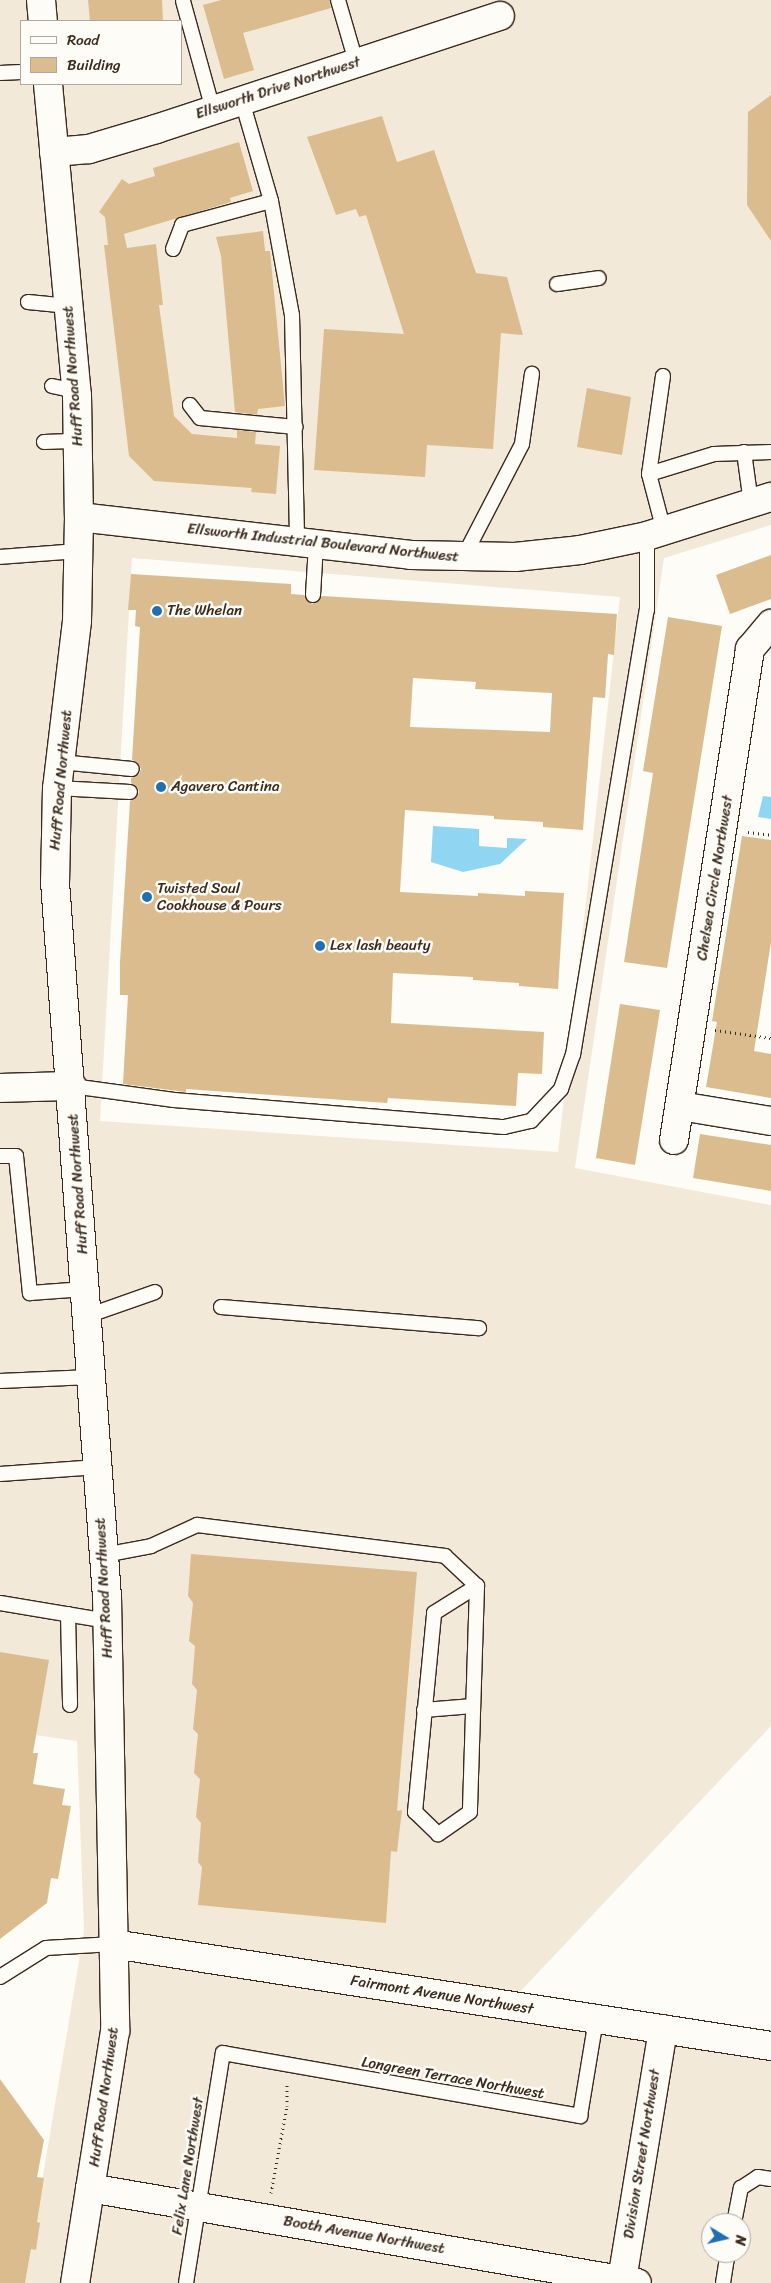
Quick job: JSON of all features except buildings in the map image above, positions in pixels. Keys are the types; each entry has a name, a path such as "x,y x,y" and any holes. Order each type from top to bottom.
{"street":[{"path":"41,0 43,20"},
{"name":"Ellsworth Drive Northwest","path":"54,152 89,149 500,16"},
{"name":"Huff Road Northwest","path":"48,85 68,306 64,389 77,441 79,517 77,621 58,775 55,882 72,1086 104,1555 116,2031 75,2283"},
{"name":"Ellsworth Industrial Boulevard Northwest","path":"79,517 307,543 463,558 515,557 580,550 656,533 761,500"},
{"name":"Chelsea Circle Northwest","path":"674,1140 750,650 771,624"},
{"path":"0,1088 72,1086"},
{"path":"680,1106 771,1121"},
{"name":"Fairmont Avenue Northwest","path":"113,1944 771,2046"},
{"name":"Division Street Northwest","path":"630,2282 662,2029"},
{"name":"Booth Avenue Northwest","path":"90,2188 630,2282"}],"lane":[{"path":"338,0 356,62"},
{"path":"183,2 213,110"},
{"path":"0,73 20,72"},
{"path":"242,100 270,201 292,315 296,427 313,596"},
{"path":"173,249 182,225 270,201"},
{"path":"557,284 599,278"},
{"path":"28,302 68,306"},
{"path":"463,558 522,444 532,374"},
{"path":"72,1086 174,1100 494,1126 531,1121 561,1089 572,1055 647,610 656,533 649,474 663,376"},
{"path":"190,405 200,418 296,427"},
{"path":"44,442 77,441"},
{"path":"744,452 761,500"},
{"path":"649,474 714,454 771,452"},
{"path":"0,557 78,551"},
{"path":"99,790 101,766"},
{"path":"58,775 101,766 132,769"},
{"path":"58,775 99,790 130,792"},
{"path":"0,1156 16,1156 30,1293 85,1289"},
{"path":"87,1316 154,1292"},
{"path":"221,1307 479,1328"},
{"path":"0,1381 91,1376"},
{"path":"0,1474 98,1467"},
{"path":"104,1555 151,1546 197,1525 445,1556 477,1586 474,1706 470,1812 438,1834 415,1812 434,1614 477,1586"},
{"path":"0,1603 107,1621"},
{"path":"68,1614 70,1705"},
{"path":"424,1710 474,1706"},
{"path":"0,1977 46,1948 113,1944"},
{"name":"Longreen Terrace Northwest","path":"222,2053 580,2116 596,2018"},
{"name":"Felix Lane Northwest","path":"186,2283 222,2053"},
{"path":"736,2213 741,2188 758,2177 771,2180"},
{"path":"723,2283 726,2263"}],"path":[{"path":"738,831 771,835"},
{"path":"707,1028 771,1038"},
{"path":"270,2199 286,2106 288,2080"}],"shaded area":[{"path":"0,0 771,0 771,525 664,558 575,1168 771,1205 771,1726 500,2013 771,2053 771,2283 25,2283 84,1931 77,1741 0,1730","holes":["132,558 620,597 558,1152 100,1121"]}],"water":[{"path":"763,796 771,797 771,819 758,817"},
{"path":"433,826 479,829 479,846 507,848 507,838 527,839 500,864 463,872 431,862"}],"place":[{"name":"The Whelan","path":"157,611"},
{"name":"Agavero Cantina","path":"161,787"},
{"name":"Twisted Soul Cookhouse & Pours","path":"147,897"},
{"name":"Lex lash beauty","path":"320,946"}]}
